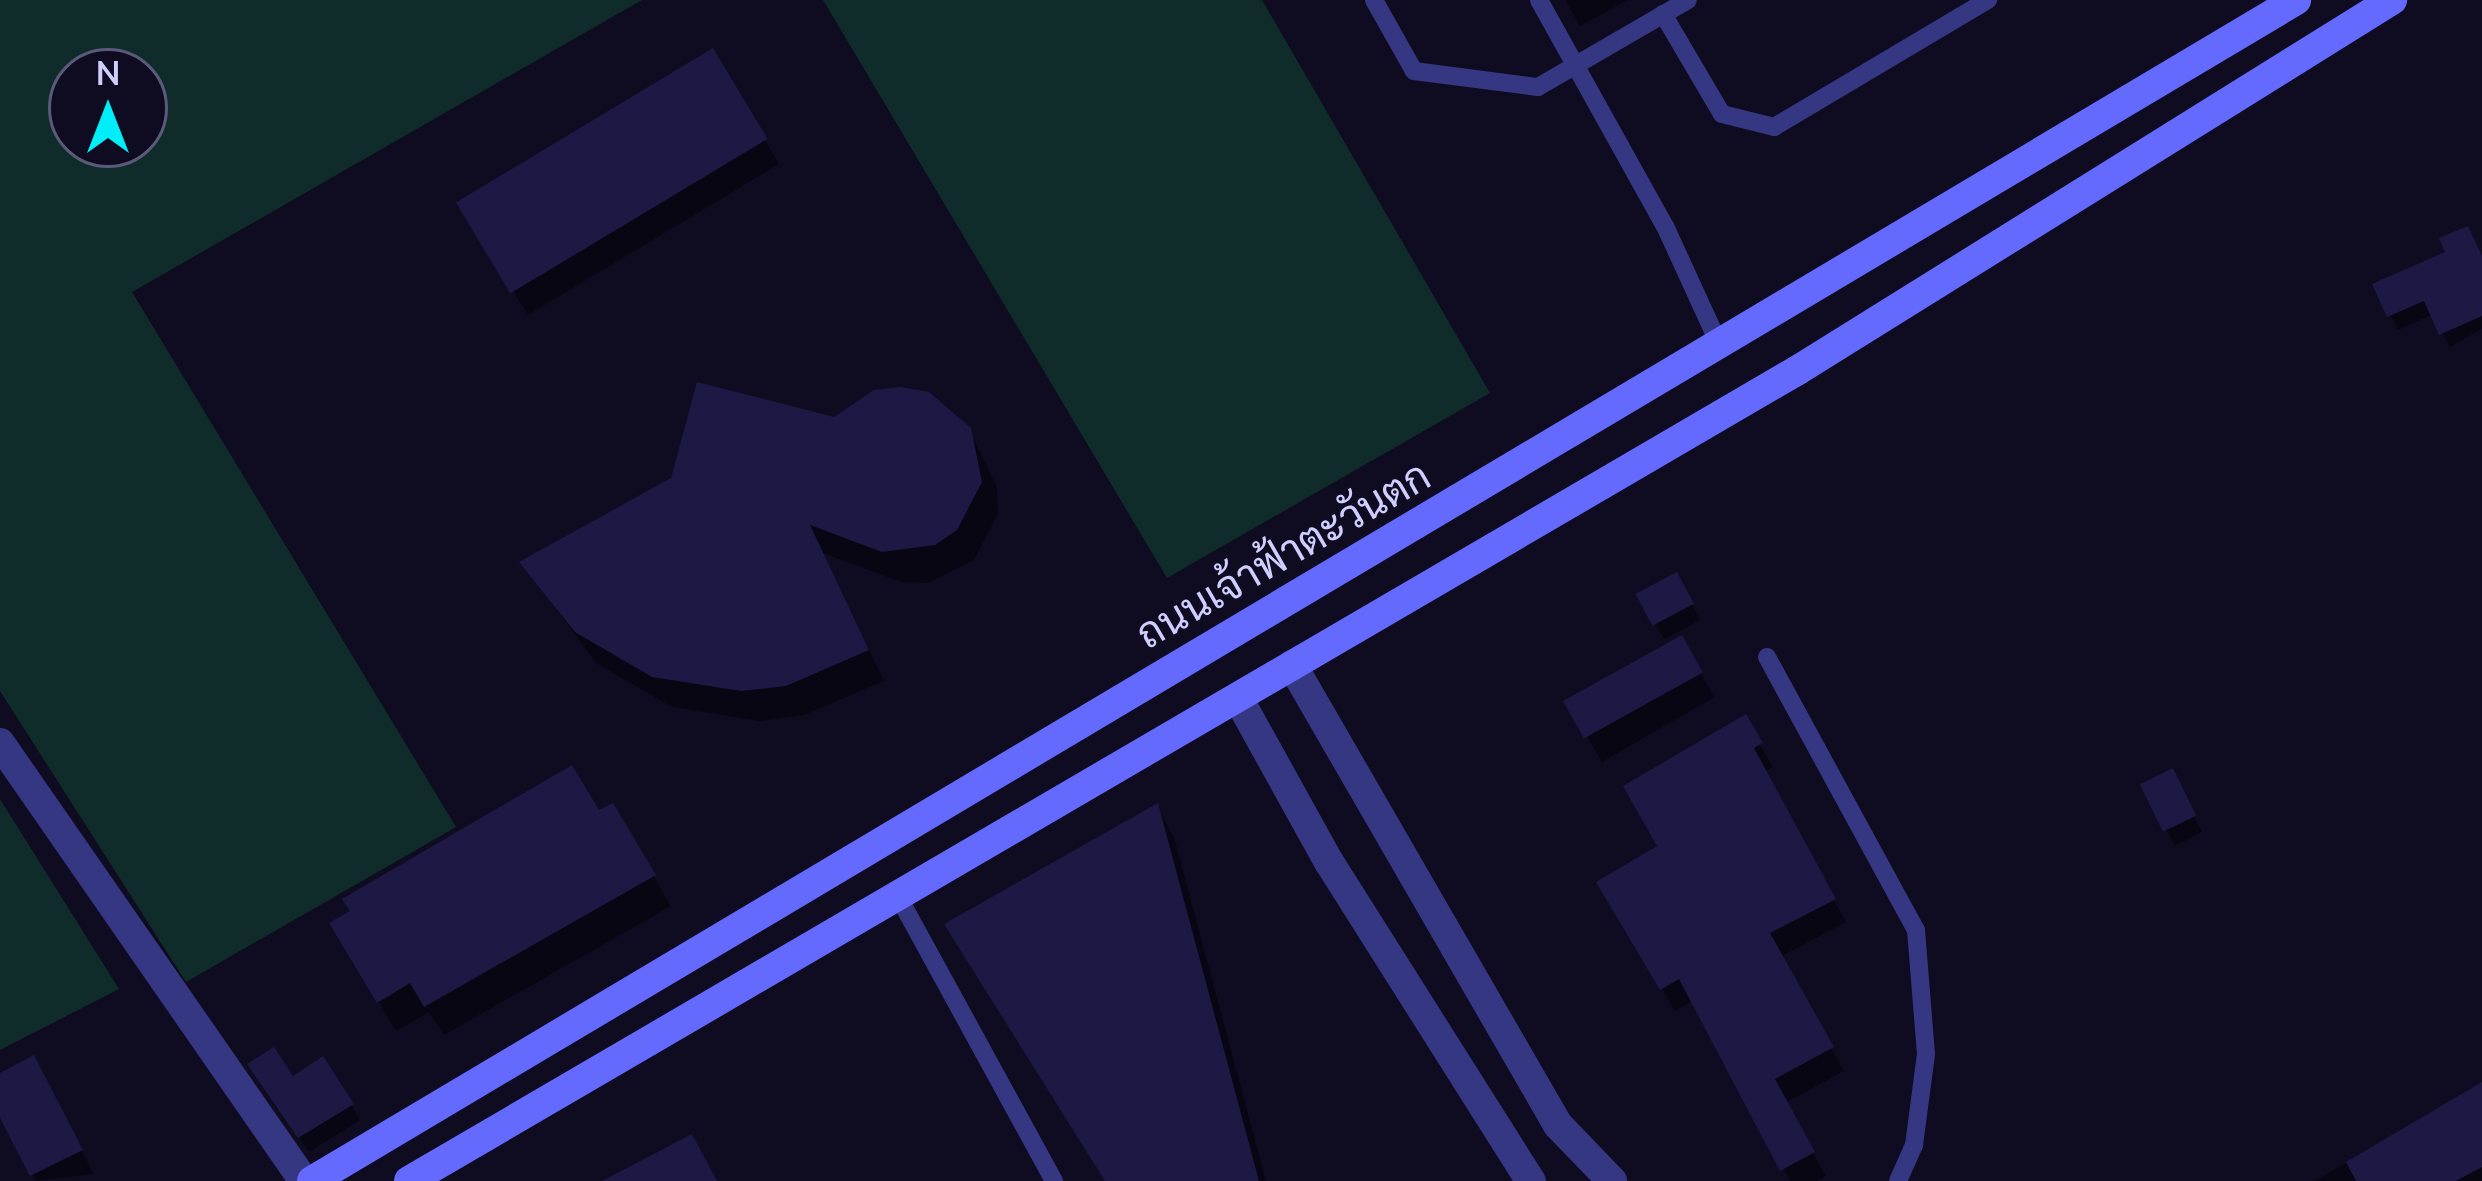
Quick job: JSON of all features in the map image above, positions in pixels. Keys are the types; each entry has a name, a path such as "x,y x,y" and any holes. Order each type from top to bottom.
{"main road":[{"name":"ถนนเจ้าฟ้าตะวันตก","path":"308,1181 2296,0"},
{"path":"409,1181 1798,370 2392,0"}],"street":[{"path":"1292,665 1558,1125 1612,1181"},
{"path":"1238,698 1330,862 1531,1181"},
{"path":"0,742 308,1181"}],"lane":[{"path":"1374,0 1414,71 1538,87 1688,0"},
{"path":"1539,0 1665,226 1720,346"},
{"path":"1663,14 1723,114 1774,127 1988,0"},
{"path":"1767,657 1916,930 1926,1054 1914,1145 1898,1181"},
{"path":"898,896 1054,1181"}],"green space":[{"path":"0,0 642,0 132,292 456,827 186,982 0,691"},
{"path":"823,0 1262,0 1490,393 1167,578"},
{"path":"0,799 119,989 0,1050"}],"building":[{"path":"713,48 768,139 510,293 456,203"},
{"path":"2468,226 2482,256 2482,316 2439,335 2424,301 2387,317 2372,284 2445,252 2439,238"},
{"path":"697,382 834,417 874,390 901,387 929,392 971,428 982,482 957,530 935,545 882,552 810,525 869,650 786,686 741,691 652,677 575,632 519,562 671,478"},
{"path":"1677,572 1694,604 1652,626 1636,594"},
{"path":"1682,635 1703,673 1584,739 1563,701"},
{"path":"1746,714 1763,743 1754,748 1836,899 1770,933 1834,1047 1775,1079 1815,1152 1780,1171 1679,979 1660,990 1596,882 1657,846 1623,786"},
{"path":"572,765 599,810 613,803 656,875 424,1007 410,983 377,1003 329,923 350,911 342,899"},
{"path":"2173,768 2196,816 2163,832 2140,784"},
{"path":"1158,803 1259,1181 1105,1181 944,924"},
{"path":"274,1047 293,1076 323,1056 354,1104 298,1138 247,1064"},
{"path":"34,1055 83,1150 30,1176 0,1118 0,1073"},
{"path":"2482,1082 2482,1167 2456,1181 2356,1181 2346,1162"},
{"path":"692,1134 717,1181 602,1181"}]}
